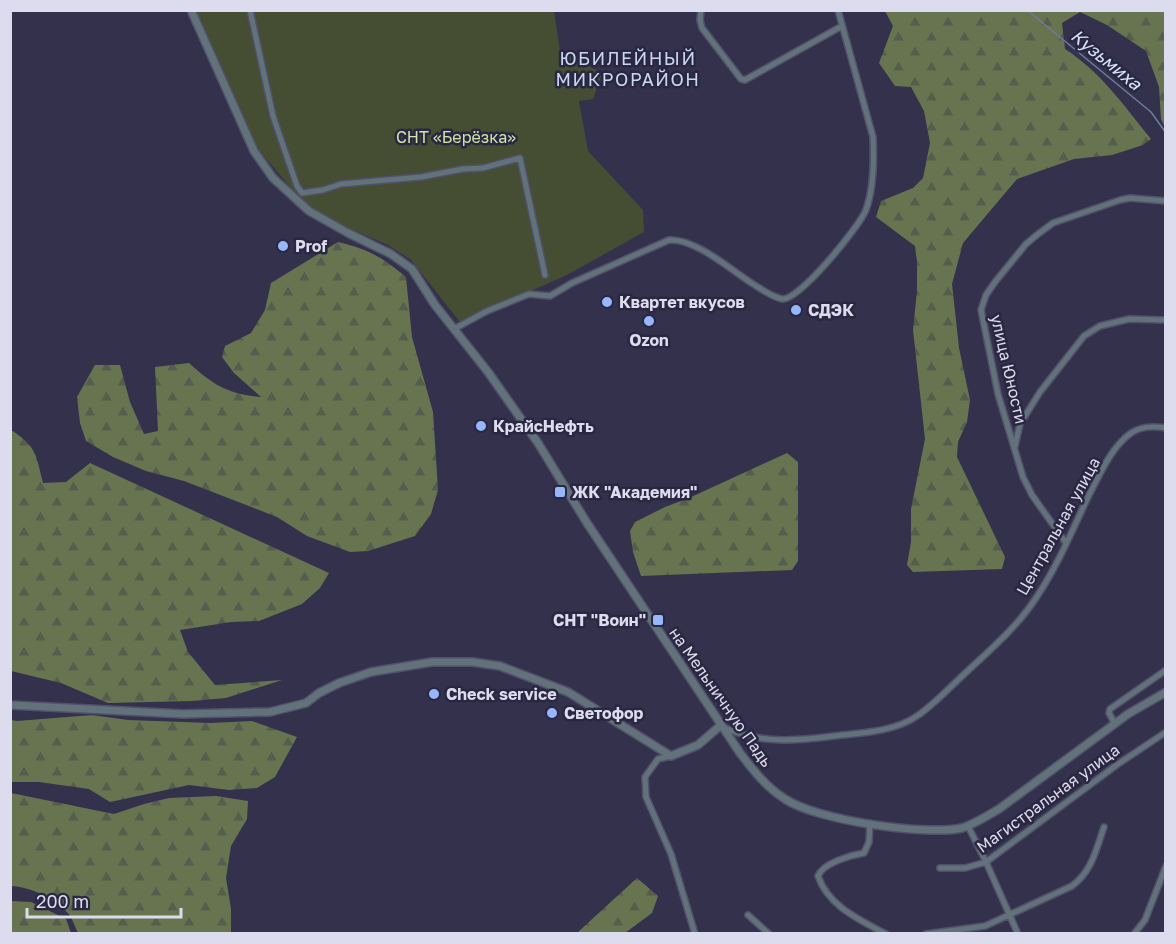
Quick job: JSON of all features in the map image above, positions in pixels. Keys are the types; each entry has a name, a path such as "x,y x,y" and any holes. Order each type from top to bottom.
{"street":[{"name":"на Мельничную Падь","path":"191,10 254,151 273,178 309,211 391,254 412,269 435,305 528,428 587,523 751,768 786,800 813,811 870,823 941,830 968,826 999,808 1115,724 1166,692"},
{"path":"250,10 273,116 297,186 302,193 323,190 340,184 421,177 463,169 483,168 520,158 545,275"},
{"path":"701,10 702,28 741,79 745,80 842,26"},
{"path":"454,329 487,311 529,294 550,296 572,283 669,240 692,244 760,289 779,298 786,299 795,294 826,264 861,220 866,211 870,190 874,159 873,137 838,10"},
{"name":"улица Юности","path":"1066,543 1032,495 1023,477 998,394 981,310 986,295 1026,244 1053,223 1130,198 1166,201"},
{"path":"1015,447 1020,424 1040,392 1084,336 1100,326 1129,319 1166,320"},
{"name":"Центральная улица","path":"722,726 738,735 756,739 800,741 876,730 902,724 917,716 1027,610 1037,597 1103,469 1122,441 1133,431 1142,428 1166,428"},
{"path":"10,705 183,714 270,712 306,704 319,693 339,682 370,672 432,662 472,662 500,666 567,692 671,756"},
{"path":"1115,724 1109,713 1110,709 1166,670"},
{"path":"695,933 671,854 645,797 645,777 658,759 698,745 722,726"},
{"name":"Магистральная улица","path":"940,868 965,868 987,862 1118,764 1166,732"},
{"path":"870,823 869,842 864,853 848,856 820,871 818,876 834,902 855,917 886,933"},
{"path":"968,826 987,862 1018,933"},
{"path":"927,933 985,926 1072,886 1083,877 1092,862 1104,827"},
{"path":"1134,933 1145,920 1166,866"},
{"path":"748,915 769,933"}],"green space":[{"name":"СНТ «Берёзка»","path":"195,11 248,11 269,115 297,193 300,184 276,116 254,11 554,11 560,51 602,73 593,99 579,101 588,151 643,210 644,232 567,275 460,322 411,260 388,245 348,228 312,208 297,195 257,148"},
{"path":"885,11 1165,11 1165,128 1161,119 1159,87 1146,51 1107,25 1080,12 1062,23 1065,49 1101,79 1151,139 1143,145 1112,155 1074,159 1017,179 963,243 952,284 959,348 970,400 967,422 958,442 957,457 1005,557 1002,569 913,572 907,565 911,542 911,509 925,439 913,330 917,262 915,246 876,217 881,201 913,188 923,178 930,143 924,111 911,87 895,86 879,63 893,26"},
{"path":"338,242 375,255 406,277 412,337 433,412 438,490 431,514 415,536 368,551 350,552 307,536 277,517 184,481 146,471 113,457 86,441 80,423 77,397 95,365 120,365 130,402 144,434 158,431 155,367 189,363 206,377 230,391 261,397 234,373 222,357 225,346 251,333 265,310 271,283"},
{"path":"11,430 31,447 39,465 43,483 66,482 90,463 329,573 320,588 302,604 259,621 231,622 180,630 188,652 215,685 282,680 226,698 108,703 61,683 11,671"},
{"path":"787,453 798,462 798,561 792,570 641,576 633,552 630,531 635,522"},
{"path":"92,715 128,720 211,723 252,721 297,737 275,777 257,788 229,790 189,785 110,802 89,789 39,782 11,782 11,720"},
{"path":"11,793 114,814 169,798 216,796 248,801 247,819 231,846 226,878 231,909 231,933 78,933 69,914 48,897 11,886"},
{"path":"637,878 658,896 652,913 625,933 578,932"},
{"path":"11,901 31,902 66,919 71,933 11,933"}],"waterway":[{"name":"Кузьмиха","path":"1027,10 1151,112 1166,133"}],"place":[{"name":"Prof","path":"283,246"},
{"name":"Квартет вкусов","path":"607,302"},
{"name":"СДЭК","path":"796,310"},
{"name":"Ozon","path":"649,321"},
{"name":"КрайсНефть","path":"481,426"},
{"name":"ЖК \"Академия\"","path":"560,492"},
{"name":"СНТ \"Воин\"","path":"658,620"},
{"name":"Check service","path":"434,694"},
{"name":"Светофор","path":"552,713"}],"district":[{"name":"ЮБИЛЕЙНЫЙ МИКРОРАЙОН","path":"628,69"}]}
